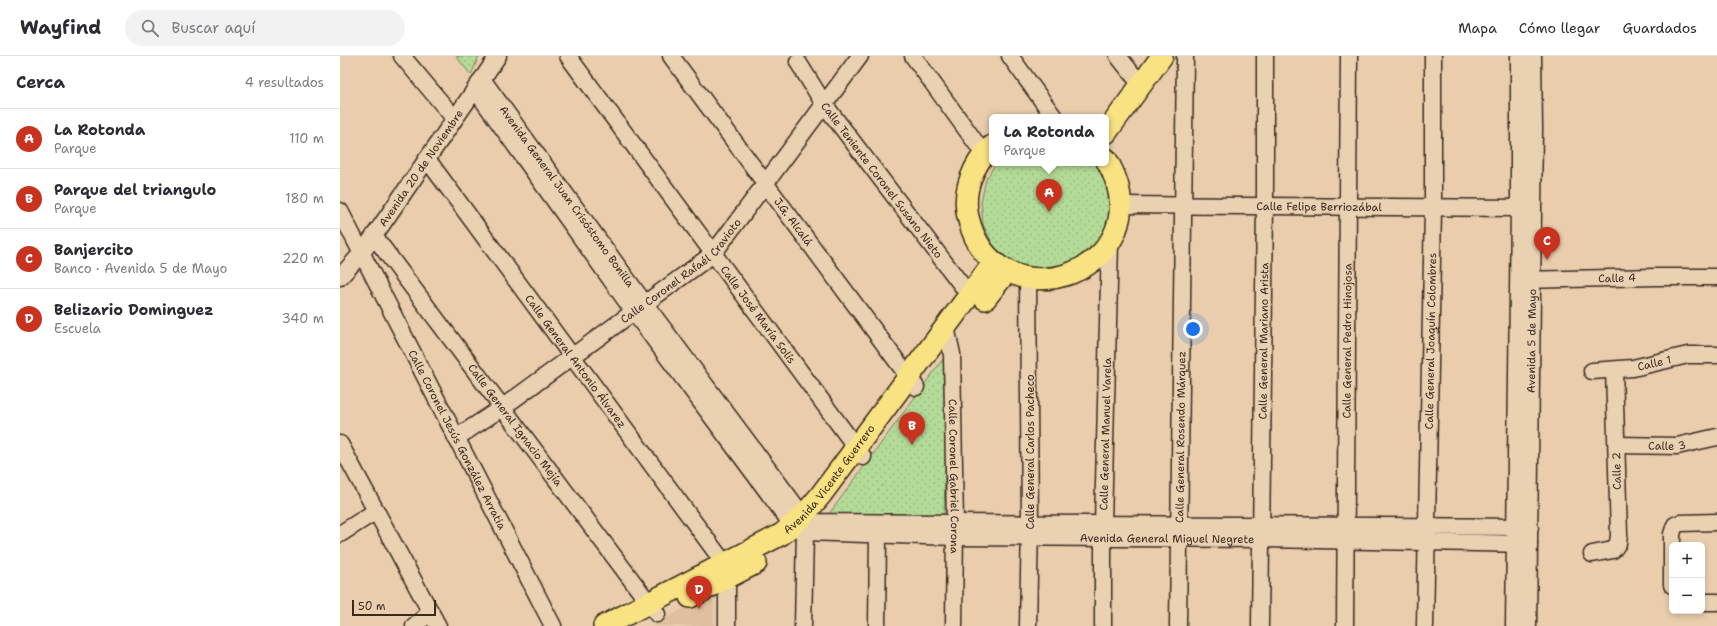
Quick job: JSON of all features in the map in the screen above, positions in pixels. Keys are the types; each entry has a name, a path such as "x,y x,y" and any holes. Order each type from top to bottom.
{"main road":[{"path":"1109,128 1136,80 1146,56"},
{"path":"1103,114 1162,56"},
{"path":"988,150 973,171 967,190 966,210 971,230 981,248 1001,266 1028,278 1047,280 1066,276 1078,271 1098,257 1110,242 1117,224 1120,205 1119,189 1114,173 1109,164"},
{"name":"Avenida Vicente Guerrero","path":"949,335 970,296 1001,266"},
{"name":"Avenida Vicente Guerrero","path":"604,626 653,608 726,571 782,534 803,524 820,496 859,452 1001,266"},
{"name":"Avenida Vicente Guerrero","path":"634,626 653,608"}],"street":[{"path":"402,56 454,118"},
{"name":"Avenida 20 de Noviembre","path":"340,277 361,254 374,236 498,56"},
{"name":"Calle José María Solís","path":"568,56 859,452"},
{"name":"J.G. Alcalá","path":"671,56 764,183 913,381"},
{"name":"Calle Coronel Rafaél Cravioto","path":"456,438 503,407 713,254 764,183 860,56"},
{"path":"912,56 988,150"},
{"path":"1010,56 1052,114"},
{"path":"1118,56 1136,80"},
{"name":"Calle General Rosendo Márquez","path":"1178,626 1185,56"},
{"name":"Calle General Mariano Arista","path":"1260,626 1265,206 1265,56"},
{"name":"Calle General Pedro Hinojosa","path":"1345,626 1346,207 1349,56"},
{"name":"Calle General Joaquín Colombres","path":"1425,626 1433,208 1434,56"},
{"name":"Avenida 5 de Mayo","path":"1519,56 1519,208 1525,280"},
{"name":"Avenida 5 de Mayo","path":"1514,626 1523,527 1525,280 1533,56"},
{"name":"Calle Teniente Coronel Susano Nieto","path":"798,62 824,104 970,296"},
{"name":"Avenida General Juan Crisóstomo Bonilla","path":"478,84 639,308 803,524"},
{"name":"Calle General Antonio Álvarez","path":"426,159 572,356 726,571"},
{"name":"Calle Felipe Berriozábal","path":"1120,205 1519,208"},
{"name":"Calle Coronel Jesús González Arratia","path":"340,211 553,626"},
{"name":"Calle General Ignacio Mejía","path":"374,236 653,608"},
{"name":"Calle General Manuel Varela","path":"1103,626 1103,531 1110,242"},
{"name":"Calle 4","path":"1525,280 1717,277"},
{"name":"Calle General Carlos Pacheco","path":"1028,278 1030,531 1028,626"},
{"name":"Calle Coronel Gabriel Corona","path":"949,335 955,530 954,626"},
{"name":"Calle 1","path":"1592,371 1645,366 1688,355 1717,355"},
{"name":"Calle 2","path":"1592,554 1613,550 1618,543 1617,445 1614,370"},
{"name":"Calle 3","path":"1617,445 1677,446 1717,437"},
{"path":"340,444 435,619 414,626"},
{"path":"340,534 376,511"},
{"path":"1672,578 1673,528 1675,524 1717,522"},
{"path":"803,524 803,626"},
{"name":"Avenida General Miguel Negrete","path":"803,524 955,530 1427,534 1523,527"},
{"name":"Avenida General Miguel Negrete","path":"803,524 878,536 955,530"},
{"name":"Avenida General Miguel Negrete","path":"1427,534 1522,544"},
{"path":"877,626 878,536"},
{"name":"Avenida 5 de Mayo","path":"1522,544 1528,626"},
{"path":"726,571 727,626"},
{"path":"1705,602 1717,602"}],"shaded area":[{"path":"714,591 714,626 653,626"}],"green space":[{"path":"456,56 479,56 471,75"},
{"path":"994,166 1102,166 1115,222 1072,269 1029,270 1009,260 993,245 983,224 981,202 986,179"},
{"path":"943,359 947,376 944,516 829,514"}],"place":[{"name":"La Rotonda","path":"1049,212"},
{"name":"Banjercito","path":"1547,260"},
{"name":"Parque del triangulo","path":"912,445"},
{"name":"Belizario Dominguez","path":"699,609"}]}
